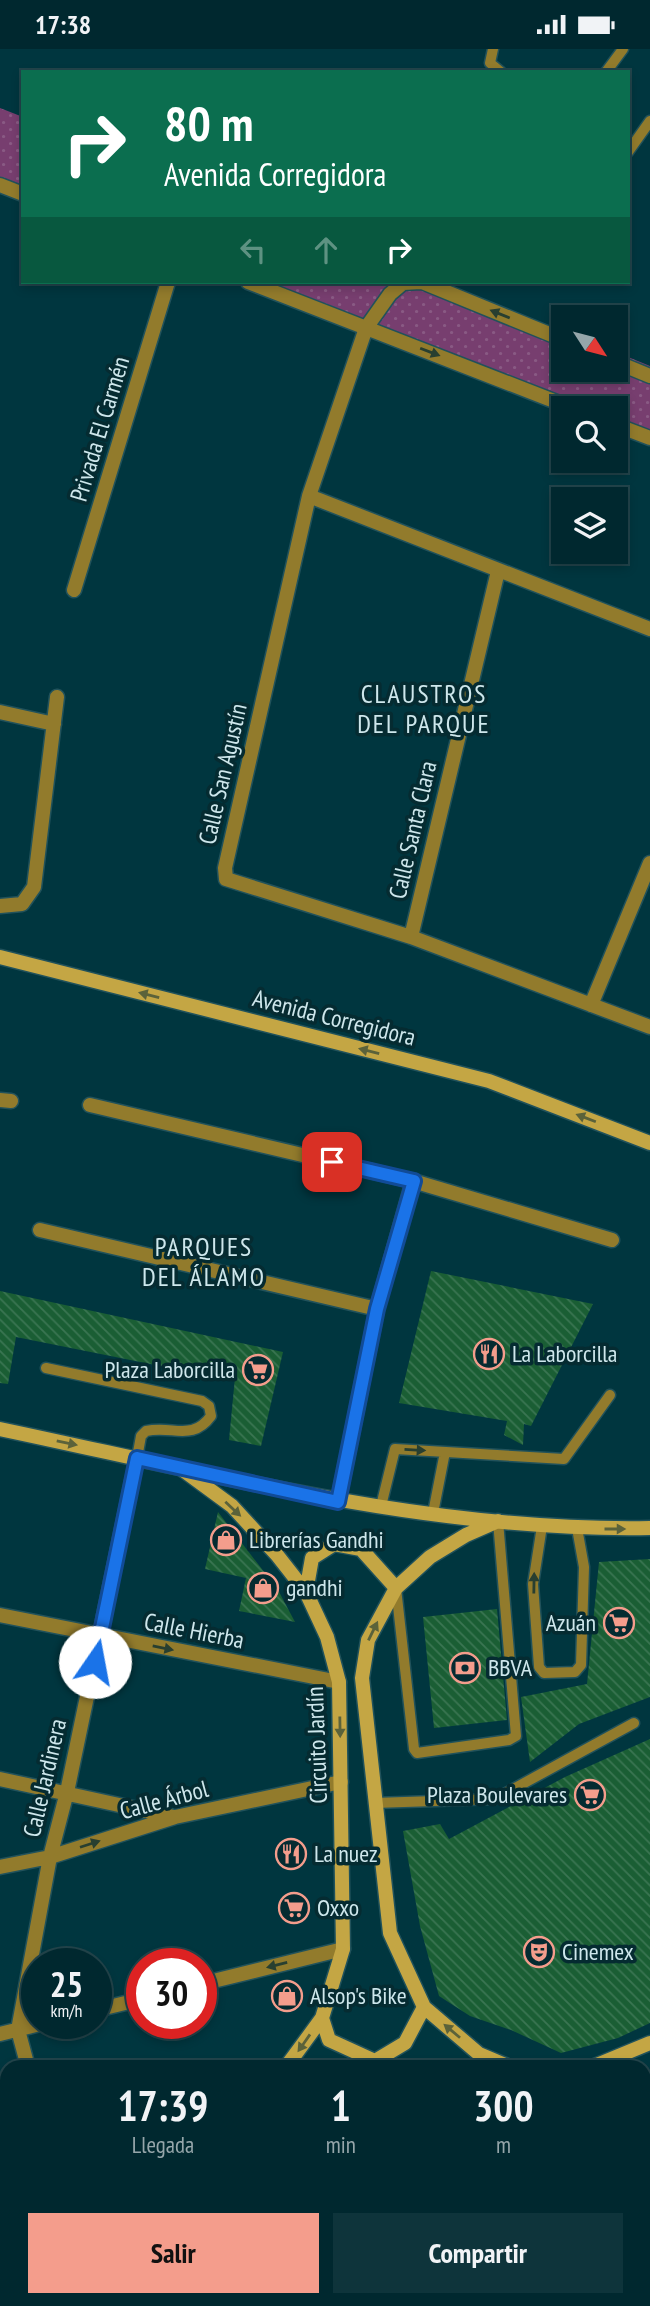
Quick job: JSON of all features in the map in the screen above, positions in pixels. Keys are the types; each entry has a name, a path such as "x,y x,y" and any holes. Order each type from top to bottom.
{"street":[{"path":"0,185 21,193"},
{"name":"Privada El Carmén","path":"74,590 167,284"},
{"path":"253,284 551,400"},
{"name":"Calle San Agustín","path":"402,284 390,293 366,328 309,496 225,868 226,879 411,937 650,1027"},
{"path":"426,284 551,335"},
{"path":"628,367 650,376"},
{"path":"628,430 650,438"},
{"path":"309,496 650,629"},
{"name":"Calle Santa Clara","path":"411,937 498,571"},
{"path":"0,905 22,904 34,887 57,697"},
{"path":"0,712 54,724"},
{"path":"591,1005 650,863"},
{"name":"Avenida Corregidora","path":"0,957 489,1081 650,1143"},
{"path":"90,1105 414,1181 612,1240"},
{"path":"338,1502 377,1309 414,1181"},
{"path":"40,1230 377,1309"},
{"path":"0,1429 338,1502 542,1526 649,1528"},
{"name":"Calle Jardinera","path":"27,2060 18,2030 50,1857 101,1636 137,1458"},
{"name":"Circuito Jardín","path":"179,1467 232,1506 277,1555 306,1592 327,1637 339,1682 343,1949 322,2018 291,2060"},
{"name":"Circuito Jardín","path":"424,2007 390,1933 373,1799 362,1678 368,1640 396,1588 430,1557 466,1535 498,1521"},
{"path":"306,1592 312,1558 334,1544 361,1549 396,1588"},
{"name":"Calle Hierba","path":"0,1615 339,1682"},
{"path":"0,1779 175,1817"},
{"name":"Calle Árbol","path":"0,1867 50,1857 175,1817 341,1782"},
{"path":"217,1980 343,1949"},
{"path":"377,2060 405,2043 424,2007 480,2054 494,2060"},
{"path":"322,2018 329,2040 373,2060"},
{"path":"0,2034 21,2029"},
{"path":"609,2060 650,2043"}],"lane":[{"path":"493,49 490,63 499,70"},
{"path":"607,70 623,49"},
{"path":"630,149 650,121"},
{"path":"46,1369 202,1401 209,1406 211,1416 203,1427 193,1432 146,1431 141,1436 137,1458"},
{"path":"381,1506 395,1449 564,1459 610,1395"},
{"path":"433,1513 445,1452"},
{"path":"396,1588 414,1748 417,1753 509,1740 516,1736 498,1521"},
{"path":"542,1526 533,1584 539,1667 550,1674 575,1672 581,1665 584,1567 577,1528"},
{"path":"373,1799 495,1799 547,1777 634,1723"}],"shaded area":[{"path":"0,108 21,116 21,193 0,185"},
{"path":"254,284 442,284 551,327 551,382 628,382 628,357 650,366 650,438 628,430 628,396 551,396 551,400"}],"building":[{"name":"La Laborcilla","path":"431,1271 593,1304 531,1426 524,1424 523,1445 504,1435 507,1421 399,1403"},
{"name":"Plaza Laborcilla","path":"0,1291 283,1352 261,1446 229,1440 236,1367 195,1373 16,1337 8,1384 0,1383"},
{"name":"Librerías Gandhi","path":"218,1512 278,1590 295,1622 239,1611 246,1578 205,1569"},
{"name":"Azuán","path":"650,1559 650,1697 579,1724 530,1762 521,1697 587,1684 599,1562"},
{"name":"BBVA","path":"497,1609 507,1720 434,1728 423,1617"},
{"name":"Plaza Boulevares","path":"650,1739 650,2023 618,2038 561,2053 511,2030 470,2016 439,1996 420,1926 403,1831 440,1824 449,1839 565,1777"}],"place":[{"name":"La Laborcilla","path":"489,1354"},
{"name":"Plaza Laborcilla","path":"258,1370"},
{"name":"Librerías Gandhi","path":"226,1540"},
{"name":"gandhi","path":"263,1588"},
{"name":"Azuán","path":"619,1623"},
{"name":"BBVA","path":"465,1668"},
{"name":"Plaza Boulevares","path":"590,1795"},
{"name":"La nuez","path":"291,1854"},
{"name":"Oxxo","path":"294,1908"},
{"name":"Cinemex","path":"539,1952"},
{"name":"Alsop's Bike","path":"287,1996"}],"district":[{"name":"CLAUSTROS DEL PARQUE","path":"424,708"},
{"name":"PARQUES DEL ÁLAMO","path":"204,1262"}],"route":[{"path":"95,1662 137,1458 338,1502 377,1309 414,1181 332,1162"}]}
